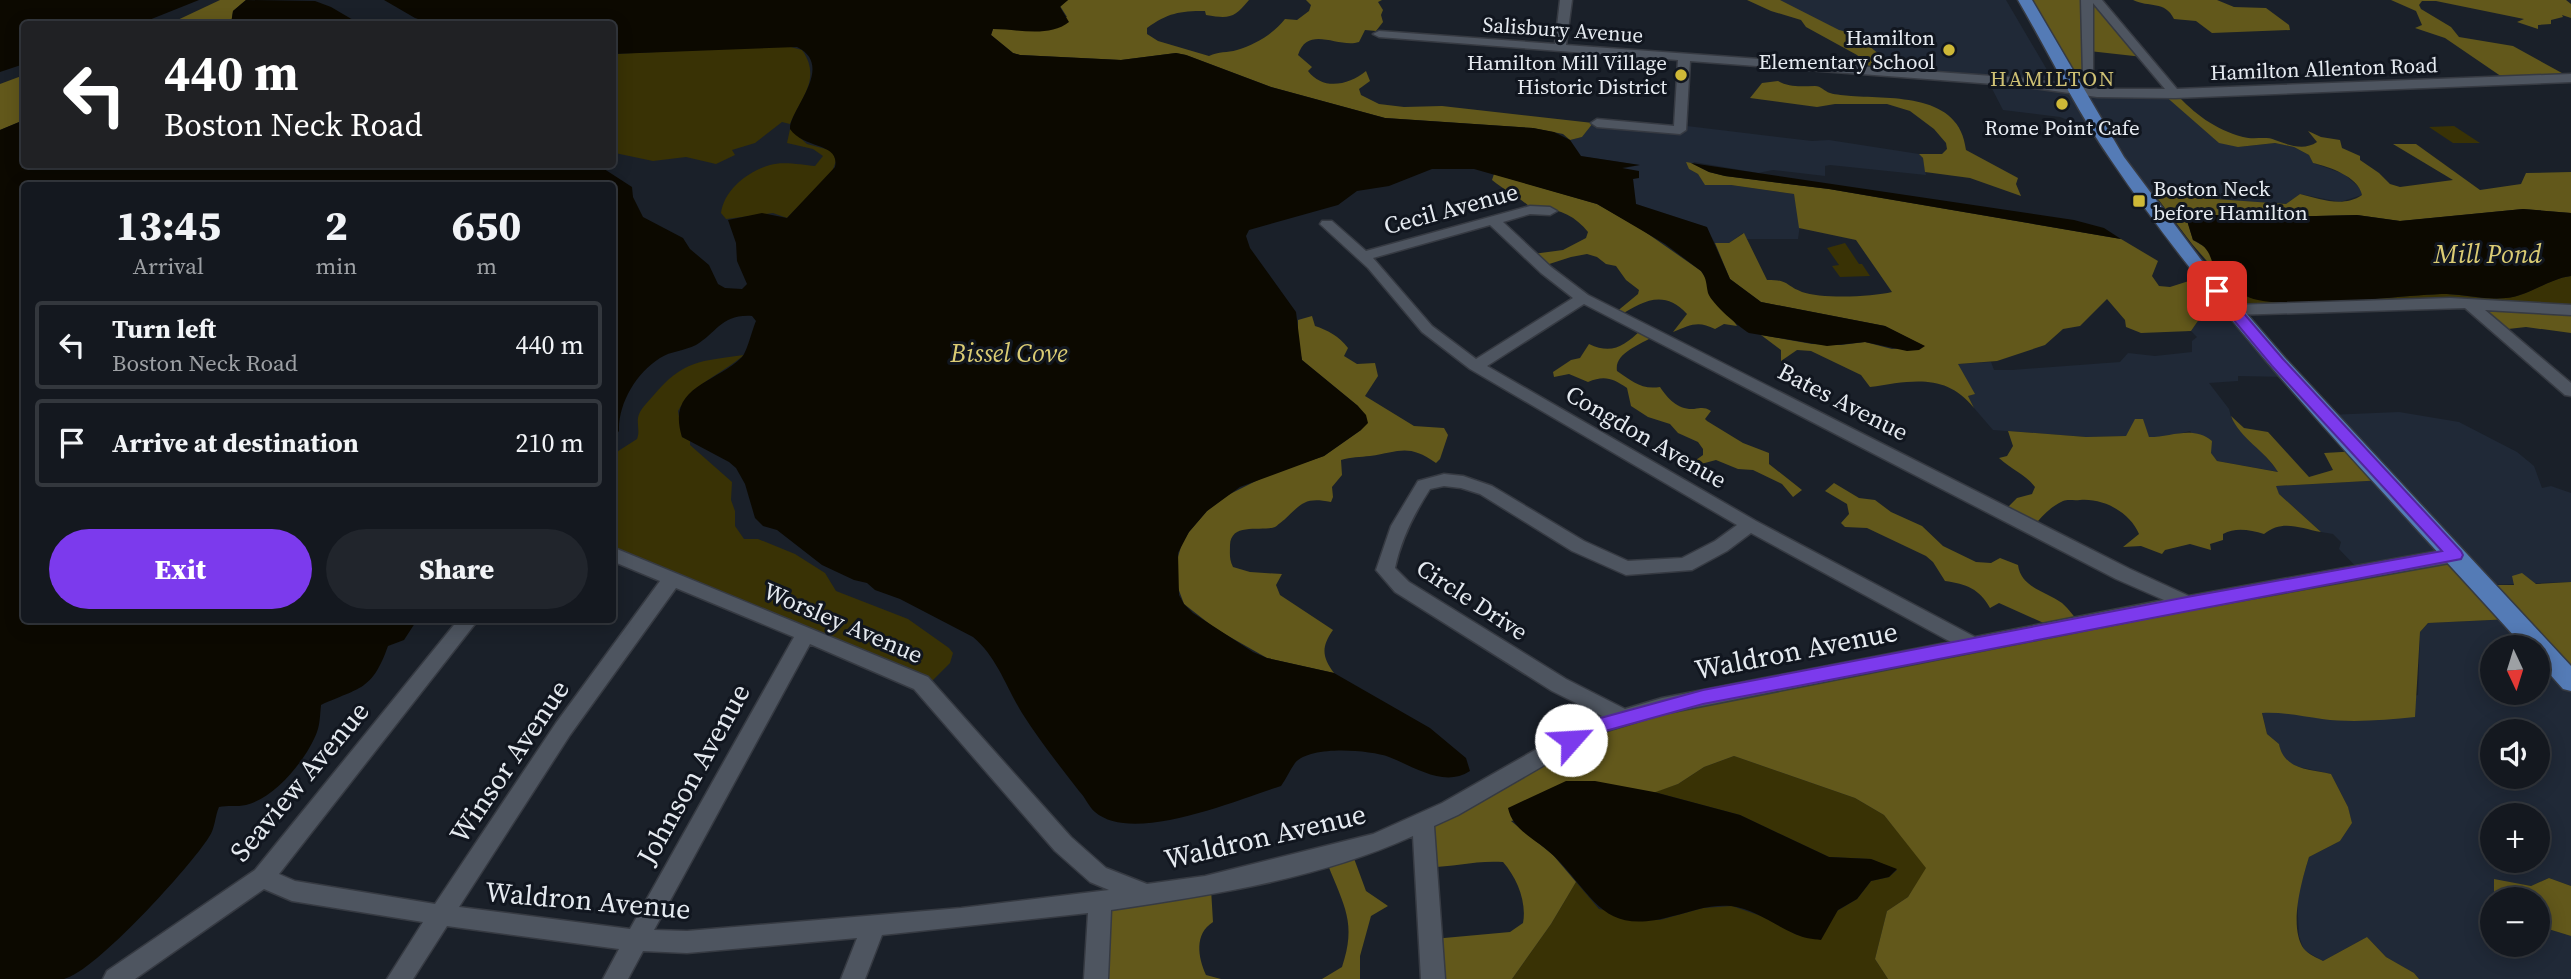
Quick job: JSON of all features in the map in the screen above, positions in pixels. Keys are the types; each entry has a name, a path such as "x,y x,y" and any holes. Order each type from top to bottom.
{"main road":[{"path":"2025,0 2080,90 2117,158 2232,310 2571,682"}],"street":[{"path":"1560,49 1566,0"},
{"path":"2087,0 2087,73"},
{"path":"2096,0 2175,94"},
{"name":"Salisbury Avenue","path":"1379,34 2020,82 2080,90"},
{"path":"1597,123 1680,130 1685,58"},
{"name":"Hamilton Allenton Road","path":"2080,90 2109,94 2175,94 2571,78"},
{"name":"Cecil Avenue","path":"1363,256 1530,210 1550,211"},
{"name":"Bates Avenue","path":"1493,220 1546,270 1583,298 2123,574 2187,603"},
{"name":"Congdon Avenue","path":"1328,224 1363,256 1427,329 1476,366 1750,525 1975,646"},
{"path":"1476,366 1583,298"},
{"path":"2469,304 2571,391"},
{"path":"2232,310 2469,304 2571,310"},
{"name":"Circle Drive","path":"1624,718 1559,685 1402,587 1385,570 1388,551 1424,485 1444,480 1463,482 1486,490 1578,547 1626,568 1685,565 1721,546 1750,525"},
{"name":"Worsley Avenue","path":"616,555 921,683 1063,844 1098,875 1146,894"},
{"name":"Waldron Avenue","path":"263,877 292,891 509,926 636,940 687,942 961,918 1205,886 1377,842 1423,822 1593,727 1703,697 2187,603 2455,555"},
{"name":"Winsor Avenue","path":"399,979 555,740 672,579"},
{"name":"Seaview Avenue","path":"115,979 263,877 467,623"},
{"name":"Johnson Avenue","path":"615,979 753,723 805,635"},
{"path":"1423,822 1433,979"},
{"path":"1096,979 1100,901"},
{"path":"853,979 874,925"}],"shaded area":[{"path":"220,0 246,0 233,11 231,21 175,21"},
{"path":"1068,0 1249,0 1231,16 1206,15 1205,11 1181,12 1161,19 1147,28 1147,34 1158,41 1209,56 1251,45 1270,34 1285,19 1297,20 1309,11 1311,5 1306,0 1382,0 1378,2 1383,10 1383,22 1376,31 1365,30 1359,42 1342,43 1316,39 1303,46 1298,55 1312,67 1308,71 1314,77 1336,84 1352,80 1366,71 1370,81 1359,89 1361,95 1379,104 1404,107 1442,106 1593,123 1582,137 1570,140 1563,134 1533,128 1385,118 1271,87 1186,55 1176,53 1121,60 1020,55 1013,53 991,35 993,29 1067,17 1060,6"},
{"path":"1747,0 1780,0 1839,30 1855,34 1887,61 1892,72 1873,70 1857,55 1806,27 1801,20"},
{"name":"Hamilton Elementary School","path":"1773,0 2006,0 2053,80 1881,68"},
{"path":"2025,0 2096,0 2143,57 2089,51 2085,78 2075,83"},
{"path":"2133,0 2217,0 2234,7 2266,8 2289,25 2290,30 2212,33 2196,21 2174,19 2166,9"},
{"path":"2391,0 2566,0 2571,4 2571,18 2562,15 2563,17 2551,20 2551,24 2538,25 2538,29 2517,22 2524,19 2436,1 2422,1 2419,5 2421,9 2451,27 2459,37 2513,46 2571,78 2508,81 2445,38 2415,28 2422,25 2416,11"},
{"path":"787,46 802,50 808,60 810,79 790,124 782,122 755,143 732,150 735,155 716,164 686,157 653,161 616,153 616,54"},
{"path":"21,76 21,121 0,130 0,84"},
{"path":"1987,79 2074,84 2079,92 2163,94 2238,147 2275,143 2294,147 2309,155 2313,163 2344,174 2361,189 2362,195 2340,202 2300,194 2286,204 2162,196 2150,204 2095,123 2003,110"},
{"path":"1778,81 1792,86 1817,86 1835,94 1904,99 1938,109 1951,118 1961,131 1966,150 2018,178 2016,184 2021,196 1970,178 1925,172 1923,158 1919,154 1942,154 1947,149 1946,143 1934,129 1910,111 1887,104 1835,104 1817,107 1750,98 1762,83"},
{"path":"2175,93 2206,120 2243,137 2268,138 2301,147 2317,142 2308,131 2321,137 2340,140 2342,148 2360,156 2360,160 2390,184 2400,187 2453,180 2393,144 2416,144 2480,190 2521,184 2526,173 2571,172 2571,213 2523,209 2400,221 2357,215 2277,217 2185,214 2193,240 2210,250 2220,275 2244,295 2240,299 2192,244 2158,199 2162,196 2173,196 2286,204 2300,194 2339,202 2362,195 2349,178 2313,163 2309,155 2294,147 2275,143 2238,147 2219,143 2163,94"},
{"path":"1593,121 1660,127 1687,126 1812,141 1829,140 1919,154 1923,158 1926,175 1830,165 1825,166 1825,176 1773,170 1758,173 1694,162 1689,169 1698,174 1706,185 1731,185 1794,194 1800,225 1798,239 1747,239 1743,233 1729,243 1715,243 1706,227 1636,204 1633,179 1629,170 1622,169 1639,165 1579,156 1570,140 1582,137"},
{"path":"2454,126 2480,143 2453,143 2429,127"},
{"path":"790,129 807,144 833,151 836,161 832,172 787,218 773,213 726,219 721,213 727,197 738,183 753,172 775,164 815,166 823,156 813,149 787,143"},
{"path":"1686,162 1725,176 1829,189 2121,239 2158,261 2152,276 2159,286 2170,287 2192,280 2224,316 2200,318 2191,331 2141,333 2126,327 2125,320 2107,299 2080,326 2063,329 2045,345 1997,361 1958,364 1975,394 1968,396 1974,408 1952,389 1939,384 1913,382 1870,387 1861,375 1811,351 1797,350 1781,361 1781,350 1761,335 1812,344 1865,342 1892,349 1924,346 1885,326 1761,302 1730,279 1715,243 1729,243 1744,233 1767,280 1783,282 1802,292 1821,296 1847,296 1892,292 1856,240 1799,228 1794,194 1731,185 1705,185 1698,174 1689,169"},
{"path":"1494,174 1597,204 1641,229 1701,271 1737,326 1724,324 1715,329 1694,324 1673,332 1687,314 1678,306 1662,300 1645,302 1619,316 1615,313 1638,294 1639,290 1626,280 1616,266 1587,254 1543,266 1533,254 1563,250 1586,238 1588,232 1583,226 1571,216 1556,210 1532,209 1492,180"},
{"path":"1845,243 1870,276 1840,277 1832,266 1839,265 1827,248"},
{"path":"2571,276 2571,310 2536,307 2238,308 2244,295 2289,303 2447,294 2506,298"},
{"path":"2480,305 2571,310 2571,333 2526,327 2499,330"},
{"path":"1312,316 1315,326 1333,334 1348,348 1344,356 1357,364 1375,363 1378,376 1365,396 1414,426 1444,428 1448,435 1440,459 1436,463 1418,453 1403,450 1341,460 1342,475 1332,487 1331,502 1309,501 1295,509 1275,527 1248,529 1235,533 1232,538 1230,556 1233,567 1250,572 1282,574 1276,585 1280,595 1333,630 1324,652 1334,673 1267,658 1216,629 1184,604 1177,585 1176,564 1182,543 1207,511 1228,495 1268,475 1324,456 1361,430 1358,406 1302,360 1298,344 1298,320"},
{"path":"2200,318 2239,318 2290,377 2238,376 2238,381 2209,383 2229,409 2231,417 2279,472 2217,461 2190,431 2165,437 2149,437 2135,420 2127,436 2086,437 1993,430 1974,408 1968,396 1974,394 1957,364 1991,362 1994,370 2012,370 2120,362 2128,353 2155,356 2192,352 2192,341 2197,337 2191,331"},
{"path":"1641,330 1654,336 1624,354 1617,365 1617,371 1642,386 1660,387 1678,406 1711,411 1705,419 1707,421 1743,443 1769,453 1769,464 1802,490 1793,497 1782,484 1753,470 1738,469 1716,460 1701,464 1696,460 1703,455 1703,449 1698,442 1678,433 1670,424 1648,417 1631,406 1627,388 1617,382 1604,378 1588,382 1569,374 1554,377 1553,372 1571,360 1580,358 1589,344 1611,349"},
{"path":"744,355 700,386 684,401 678,411 682,437 690,441 690,445 732,482 731,500 735,511 735,526 744,539 758,539 795,554 825,573 836,591 908,619 949,648 953,653 950,663 930,683 616,554 616,452 637,439 639,415 664,384 684,369 704,361"},
{"path":"2399,412 2459,422 2517,452 2534,466 2542,488 2551,486 2571,493 2571,582 2486,585 2361,572 2339,549 2341,542 2333,534 2321,532 2279,494 2275,486 2384,480 2328,415"},
{"path":"2231,416 2244,428 2268,432 2309,477 2333,470 2324,453 2359,451 2385,480 2276,486 2279,494 2321,532 2284,526 2264,534 2233,530 2223,534 2223,540 2210,544 2211,550 2190,544 2165,550 2162,554 2141,546 2123,547 2139,534 2135,526 2115,508 2098,501 2063,501 2047,512 2033,527 2005,510 2017,498 2032,494 2035,487 1999,458 2007,456 2013,446 2008,431 2086,437 2126,436 2135,419 2143,419 2149,437 2182,433 2205,436 2212,441 2211,453 2217,461 2278,472 2240,431"},
{"path":"1834,483 1859,498 1875,500 1891,512 1922,526 1943,546 1976,562 1991,563 2000,558 2018,565 2020,573 2029,584 2062,603 2080,624 2448,558 2486,585 2514,585 2512,576 2522,573 2536,584 2571,582 2571,676 2550,656 2550,635 2529,635 2512,619 2428,623 2420,632 2415,717 2345,721 2262,713 2267,734 2279,744 2286,759 2299,767 2331,774 2348,807 2352,823 2340,841 2309,857 2300,890 2297,916 2299,940 2304,949 2323,961 2367,937 2386,957 2414,973 2419,979 1888,979 1875,959 1887,911 1908,897 1926,868 1884,815 1855,798 1734,756 1704,767 1678,784 1653,793 1511,821 1553,855 1576,882 1551,924 1512,979 1434,979 1433,939 1510,932 1523,923 1524,907 1513,875 1503,862 1428,867 1431,820 1597,727 2057,629 1999,603 1990,608 1972,588 1945,581 1926,556 1867,528 1845,527 1841,523 1849,514 1847,504 1825,491"},
{"path":"2512,619 2529,635 2480,635 2480,705 2550,705 2550,656 2571,676 2571,886 2549,878 2531,886 2508,883 2502,887 2480,887 2480,957 2550,957 2550,930 2571,936 2571,979 2419,979 2414,973 2386,957 2367,937 2323,961 2304,950 2299,936 2297,897 2309,857 2340,841 2352,823 2348,807 2331,774 2290,765 2281,755 2279,744 2267,734 2262,712 2288,712 2323,719 2418,695 2420,632 2428,623"},
{"path":"1734,756 1855,798 1884,815 1927,868 1908,897 1887,911 1875,959 1888,979 1512,979 1551,924 1576,882 1599,909 1660,920 1703,908 1732,906 1761,916 1797,935 1857,899 1871,881 1889,877 1897,870 1871,859 1829,857 1740,815 1654,792 1678,784 1704,767"},
{"path":"1352,853 1366,891 1388,906 1371,916 1360,956 1360,979 1322,979 1342,967 1348,938 1347,915 1328,865"},
{"path":"2549,878 2571,886 2571,936 2550,930 2550,887 2494,887 2494,879 2531,886"},
{"path":"1211,889 1213,922 1203,933 1199,946 1206,975 1221,979 1097,979 1098,909"}],"water":[{"path":"0,0 199,0 146,21 21,21 21,65 0,72"},
{"path":"246,0 315,1 355,21 231,21 233,11"},
{"name":"Bissel Cove","path":"384,0 1068,0 1060,7 1069,22 1061,27 1032,32 993,29 991,35 1013,53 1020,55 1121,60 1176,53 1186,55 1271,87 1385,118 1533,128 1554,132 1570,140 1581,156 1640,165 1622,168 1639,171 1639,178 1633,179 1636,204 1707,227 1730,279 1761,302 1885,326 1925,346 1919,350 1907,351 1865,342 1827,346 1749,333 1715,303 1708,293 1701,271 1665,244 1597,204 1474,169 1432,169 1389,186 1357,191 1338,205 1249,230 1246,236 1250,248 1296,312 1302,360 1358,406 1366,415 1368,423 1324,456 1240,487 1207,511 1189,532 1178,553 1179,595 1193,613 1253,652 1267,658 1334,673 1430,728 1466,758 1470,771 1460,776 1440,777 1389,757 1355,751 1326,751 1303,757 1295,763 1281,786 1186,816 1134,824 1112,821 1093,810 1035,733 995,663 973,637 900,599 875,590 867,583 822,565 777,530 763,526 755,518 745,484 736,468 682,437 679,420 681,407 687,396 742,357 756,321 752,316 726,321 696,345 664,356 651,364 636,381 625,400 616,434 616,182 21,182 21,623 415,623 404,640 388,646 370,680 363,686 321,705 319,726 312,743 298,765 279,786 246,805 219,807 211,834 199,851 163,893 97,958 64,979 0,979 0,130 21,121 21,168 603,168 632,187 633,197 643,217 683,238 690,249 709,265 718,284 725,288 742,289 747,284 737,261 736,243 728,220 762,213 787,218 835,167 832,153 796,136 790,129 812,76 808,55 797,47 616,54 616,21 424,21"},
{"path":"1691,163 2074,220 2104,228 2121,239 1829,189 1725,176"},
{"name":"Mill Pond","path":"2523,209 2571,213 2571,276 2506,298 2447,294 2312,303 2262,301 2243,294 2221,276 2205,248 2193,240 2185,214 2277,217 2357,215 2400,221"},
{"path":"1566,781 1595,781 1654,792 1740,815 1829,857 1871,859 1897,869 1889,877 1871,881 1857,899 1838,910 1821,940 1798,935 1756,914 1731,906 1709,907 1650,921 1631,921 1603,910 1555,857 1521,830 1511,816 1508,808"}],"place":[{"name":"Hamilton Elementary School","path":"1949,50"},
{"name":"Hamilton Mill Village Historic District","path":"1681,75"},
{"name":"Rome Point Cafe","path":"2062,104"},
{"name":"Boston Neck before Hamilton","path":"2139,201"}],"district":[{"name":"HAMILTON","path":"2053,79"}],"route":[{"path":"1571,740 1593,727 1662,706 1703,697 2187,603 2455,555 2277,362 2217,291"}]}
